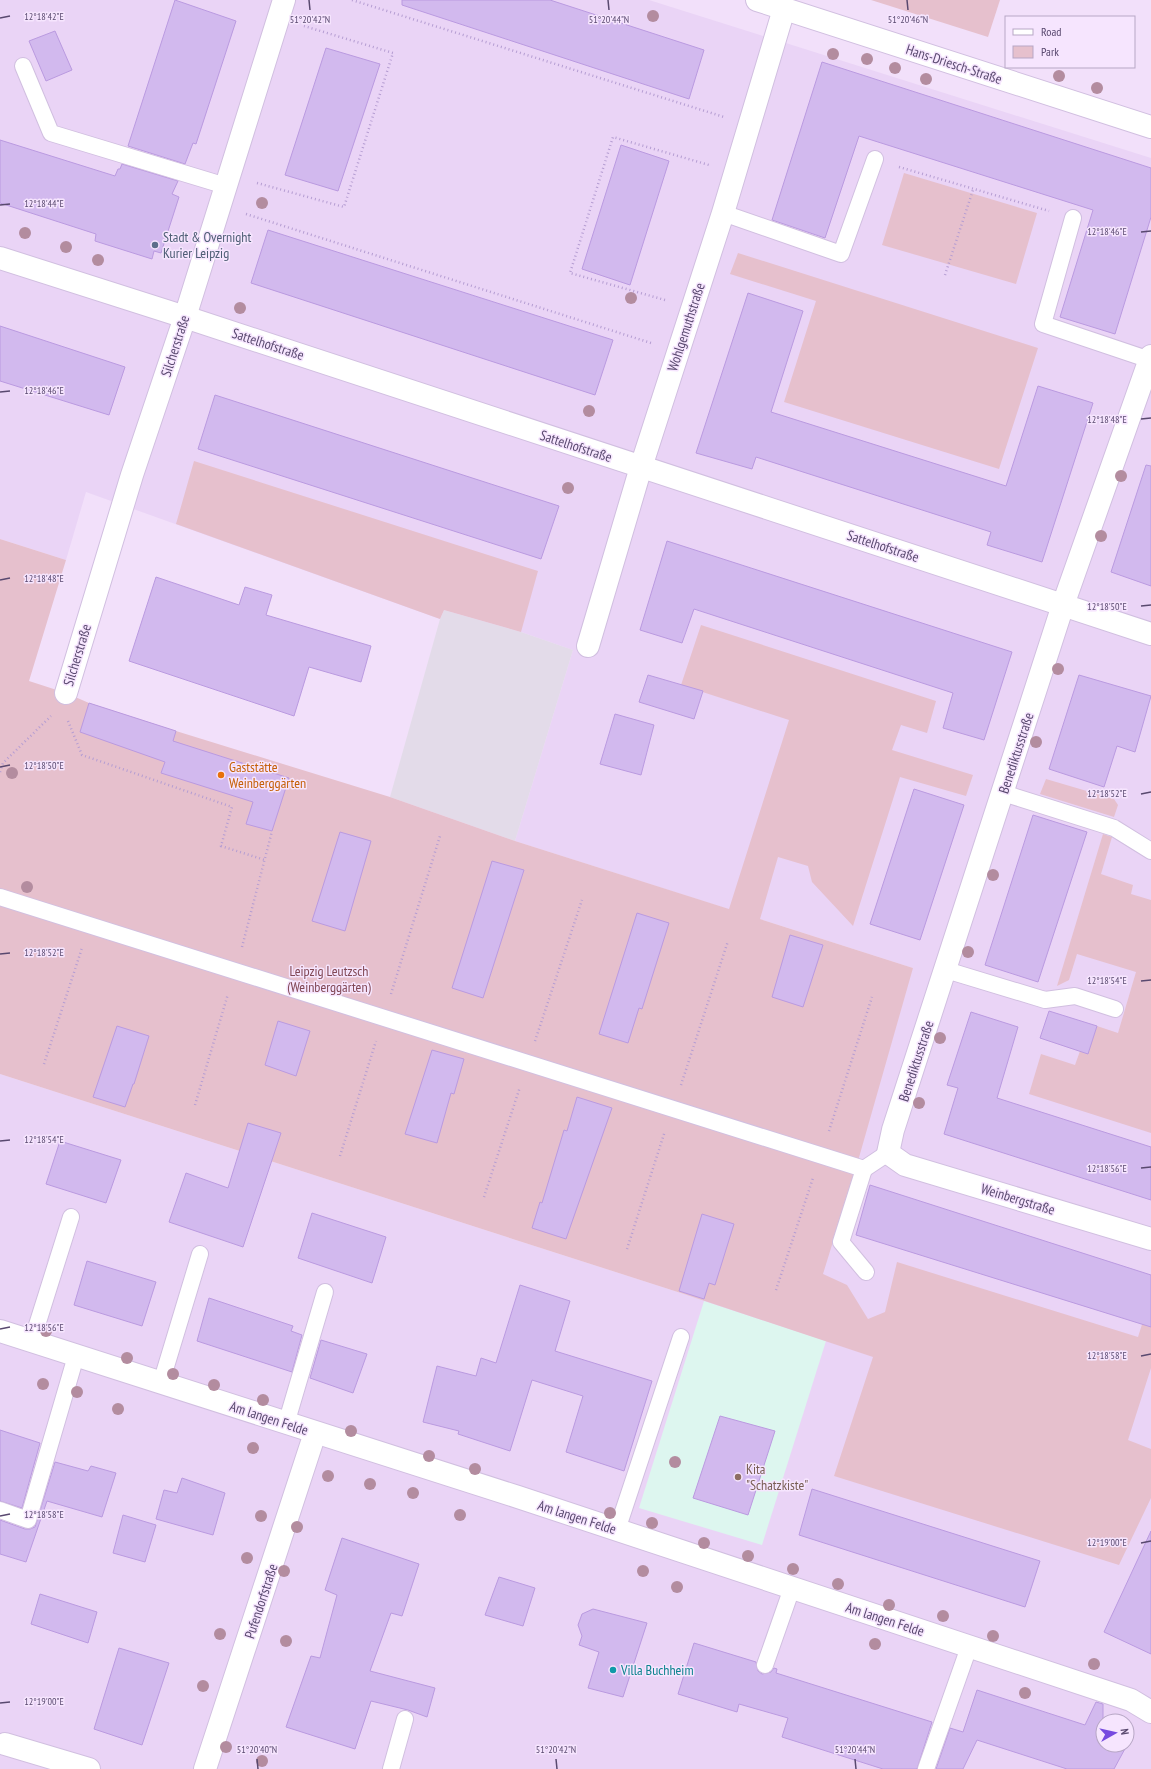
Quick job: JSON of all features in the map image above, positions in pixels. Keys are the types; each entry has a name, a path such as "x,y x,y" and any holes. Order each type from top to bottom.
{"street":[{"name":"Hans-Driesch-Straße","path":"757,0 1151,127"},
{"name":"Silcherstraße","path":"61,702 132,475 185,316 281,9"},
{"name":"Wohlgemuthstraße","path":"588,646 641,467 735,173 784,9"},
{"name":"Sattelhofstraße","path":"0,258 185,316 1151,634"},
{"name":"Benediktusstraße","path":"888,1153 893,1130 1063,605 1150,358"},
{"name":"Weinbergstraße","path":"888,1153 905,1165 1151,1239"},
{"name":"Am langen Felde","path":"0,1331 617,1530 1131,1700 1151,1712"},
{"name":"Pufendorfstraße","path":"205,1769 315,1433"},
{"path":"5,1744 89,1769"}],"lane":[{"path":"23,66 51,133 225,189"},
{"path":"722,213 841,254 875,160"},
{"path":"1073,218 1043,324 1150,358"},
{"path":"1003,793 1114,828 1151,851"},
{"path":"0,897 864,1168"},
{"path":"946,970 1045,1000 1075,996 1115,1009"},
{"path":"866,1272 841,1242 864,1168 888,1153"},
{"path":"32,1342 71,1217"},
{"path":"161,1383 200,1254"},
{"path":"286,1424 325,1292"},
{"path":"617,1530 681,1337"},
{"path":"0,1510 28,1520 76,1356"},
{"path":"765,1665 792,1588"},
{"path":"926,1769 969,1647"},
{"path":"391,1769 405,1720"}],"path":[{"path":"352,0 749,125"},
{"path":"225,189 344,207 393,53 281,9"},
{"path":"692,308 570,273 613,137 735,173"},
{"path":"875,160 973,190 1073,218"},
{"path":"225,189 678,351"},
{"path":"945,275 973,190"},
{"path":"0,772 3,763 61,702"},
{"path":"68,720 82,755 232,807 221,846 265,860"},
{"path":"195,1104 235,971 272,831"},
{"path":"44,1064 90,925"}],"shaded area":[{"path":"0,0 649,0 1151,158 1151,1769 0,1769 0,1074 687,1295 913,968 515,841 573,650 521,632 444,610 440,619 86,492 66,560 0,539"},
{"path":"444,610 521,632 573,650 515,841 390,797 440,619"},
{"path":"704,1301 826,1341 762,1545 639,1508"}],"green space":[{"path":"871,0 1000,0 988,37"},
{"path":"904,173 1037,213 1016,284 882,245"},
{"path":"738,253 1038,348 999,469 784,402 816,301 730,274"},
{"path":"194,461 538,571 521,632 444,610 440,619 176,524"},
{"name":"Leipzig Leutzsch (Weinberggärten)","path":"0,539 66,560 29,681 66,693 89,703 390,797 515,841 729,909 789,720 681,685 701,625 936,701 927,733 901,725 892,750 973,775 966,796 900,777 853,926 812,882 808,866 778,857 760,919 913,968 860,1154 823,1274 847,1285 868,1319 885,1312 897,1262 1138,1337 1145,1315 1151,1317 1151,1368 1128,1440 1151,1449 1151,1498 1119,1565 834,1476 873,1357 687,1295 0,1074"},
{"path":"1046,779 1114,799 1118,805 1114,817 1040,794"},
{"path":"1103,834 1112,837 1101,874 1133,885 1131,894 1151,900 1151,1133 1029,1094 1041,1054 1075,1065 1080,1051 1088,1054 1097,1026 1118,1033 1136,972 1077,954 1069,980 1057,986"}],"building":[{"path":"175,0 236,21 196,144 193,143 185,164 128,146"},
{"path":"402,0 550,0 704,50 689,99 402,5"},
{"path":"55,31 72,70 46,81 29,41"},
{"path":"326,48 380,64 338,191 285,175"},
{"path":"822,62 1151,168 1151,217 1115,334 1060,317 1093,210 859,136 825,238 772,220"},
{"path":"0,140 115,176 122,164 178,181 172,194 179,197 161,253 154,251 152,259 95,241 96,234 0,203"},
{"path":"621,145 669,161 630,285 582,269"},
{"path":"268,230 613,340 595,395 251,283"},
{"path":"748,293 803,311 771,412 1006,486 1038,386 1093,403 1042,562 987,545 991,532 756,457 752,469 696,453"},
{"path":"0,326 125,367 109,415 0,381"},
{"path":"215,395 559,506 541,559 198,449"},
{"path":"1146,465 1151,466 1151,586 1111,572"},
{"path":"667,541 1012,652 984,740 943,728 953,693 694,609 682,643 640,630"},
{"path":"156,577 239,605 245,587 272,595 266,615 371,646 361,682 309,667 294,716 129,661"},
{"path":"648,675 703,691 694,719 639,702"},
{"path":"1079,675 1151,696 1135,752 1117,746 1104,787 1049,769"},
{"path":"89,703 176,731 173,741 289,778 272,831 246,824 253,802 161,773 165,762 80,732"},
{"path":"615,714 654,725 641,775 600,764"},
{"path":"914,789 964,805 920,940 870,924"},
{"path":"1033,815 1087,832 1038,982 985,965"},
{"path":"340,832 371,841 345,931 312,921"},
{"path":"492,861 524,870 483,998 452,988"},
{"path":"637,913 669,923 642,1009 639,1008 628,1043 599,1034"},
{"path":"790,935 823,945 803,1007 772,997"},
{"path":"1049,1011 1097,1026 1088,1054 1040,1038"},
{"path":"971,1012 1018,1027 997,1098 1151,1147 1151,1200 944,1134 958,1088 947,1085"},
{"path":"278,1021 310,1031 296,1076 265,1065"},
{"path":"117,1026 149,1036 125,1107 93,1097"},
{"path":"432,1050 464,1059 454,1094 451,1093 437,1143 405,1134"},
{"path":"577,1097 612,1108 566,1239 532,1228 540,1202 542,1203 564,1130 567,1131"},
{"path":"248,1123 281,1133 243,1247 169,1222 186,1173 228,1188"},
{"path":"60,1141 121,1160 106,1203 46,1184"},
{"path":"870,1185 1151,1275 1151,1327 856,1235"},
{"path":"312,1213 386,1237 372,1283 298,1258"},
{"path":"702,1214 734,1224 715,1285 709,1283 704,1299 679,1291"},
{"path":"87,1261 156,1282 142,1326 74,1305"},
{"path":"520,1285 570,1301 555,1351 652,1381 624,1471 566,1452 583,1396 532,1380 510,1451 458,1434 459,1431 423,1422 437,1366 476,1376 481,1358 496,1363"},
{"path":"209,1298 293,1326 291,1331 302,1335 292,1372 197,1341"},
{"path":"321,1340 367,1354 353,1393 310,1378"},
{"path":"720,1416 775,1431 748,1515 693,1498"},
{"path":"0,1430 40,1443 22,1508 0,1501"},
{"path":"55,1462 88,1471 91,1466 116,1473 102,1517 47,1501 26,1562 0,1554 0,1520 25,1529 35,1527"},
{"path":"182,1478 225,1493 213,1535 156,1519 164,1490 177,1493"},
{"path":"812,1489 1040,1561 1025,1607 799,1535"},
{"path":"123,1515 156,1525 145,1562 113,1553"},
{"path":"1151,1531 1151,1654 1104,1632"},
{"path":"342,1538 419,1564 402,1616 391,1613 370,1671 435,1688 427,1717 408,1710 371,1701 355,1749 286,1727 311,1656 320,1658 337,1595 325,1590"},
{"path":"499,1577 535,1588 523,1626 485,1615"},
{"path":"40,1594 97,1612 88,1643 31,1624"},
{"name":"Villa Buchheim","path":"593,1609 647,1623 623,1697 588,1688 599,1652 579,1645 582,1636 578,1625 582,1614"},
{"path":"694,1643 756,1662 758,1671 762,1674 771,1672 774,1668 777,1669 776,1673 932,1722 917,1769 883,1769 782,1737 788,1718 739,1704 737,1712 678,1694"},
{"path":"119,1648 169,1663 142,1745 94,1729"},
{"path":"977,1690 1085,1725 1096,1702 1103,1704 1103,1713 1095,1713 1095,1753 1123,1753 1114,1769 1067,1769 977,1740 963,1769 936,1769 950,1728 963,1732"}],"place":[{"name":"Stadt & Overnight Kurier Leipzig","path":"155,245"},
{"name":"Gaststätte Weinberggärten","path":"221,775"},
{"name":"Kita \"Schatzkiste\"","path":"738,1477"},
{"name":"Villa Buchheim","path":"613,1670"}]}
